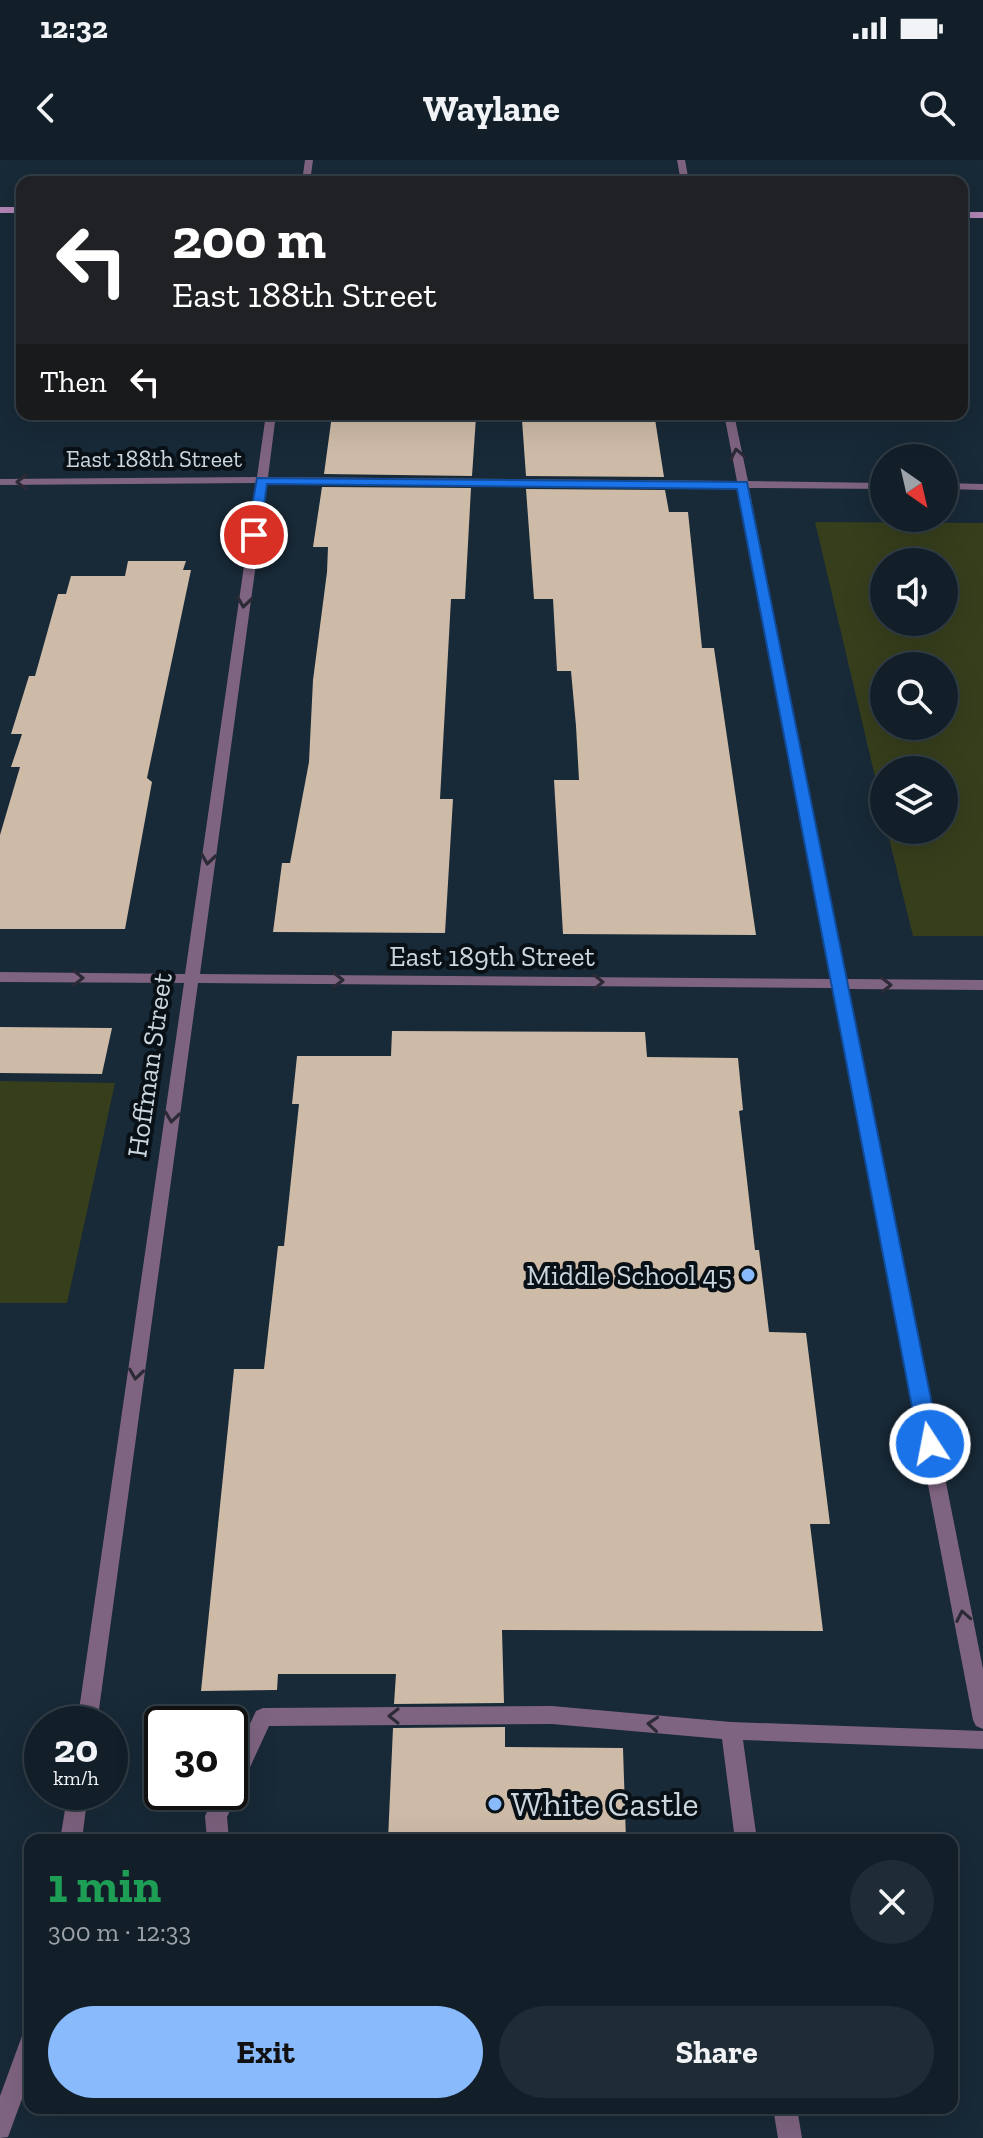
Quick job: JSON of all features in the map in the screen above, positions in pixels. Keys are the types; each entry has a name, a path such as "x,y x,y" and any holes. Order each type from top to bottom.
{"street":[{"name":"Hoffman Street","path":"90,1706 270,420"},
{"path":"730,420 983,1720"},
{"name":"East 188th Street","path":"0,482 262,480 870,486"},
{"path":"958,486 983,487"},
{"name":"East 189th Street","path":"0,977 983,985"},
{"path":"248,1749 263,1717 552,1715 731,1731 983,1740"},
{"path":"731,1731 745,1834"},
{"path":"72,1834 75,1810"},
{"path":"218,1834 216,1816 219,1810"},
{"path":"0,2129 24,2061"},
{"path":"786,2114 790,2138"}],"green space":[{"path":"815,522 870,522 870,532 958,532 958,523 983,523 983,936 913,936 890,844 958,844 958,756 870,756"},
{"path":"0,1081 115,1083 67,1303 0,1303"}],"building":[{"path":"331,420 476,420 472,476 324,474"},
{"path":"522,420 655,420 664,477 526,476"},
{"path":"322,487 471,488 465,599 451,599 440,799 453,799 445,933 273,932 282,863 290,863 309,762 313,680 327,572 328,547 313,547"},
{"path":"526,489 665,490 669,512 688,512 702,648 714,648 756,935 563,934 554,780 579,780 576,726 571,671 557,671 553,599 534,599"},
{"path":"128,561 186,561 183,570 191,570 147,778 152,782 125,929 0,929 0,835 20,767 11,767 22,734 11,734 29,676 35,676 58,594 66,594 71,576 125,576"},
{"path":"0,1027 112,1028 102,1074 0,1073"},
{"path":"392,1031 645,1032 647,1057 738,1058 743,1110 739,1111 755,1250 759,1250 769,1332 806,1333 830,1524 810,1524 823,1631 502,1630 504,1703 394,1704 396,1674 278,1674 277,1690 201,1691 234,1369 264,1369 278,1246 284,1246 299,1104 292,1104 297,1056 391,1056"},
{"path":"505,1727 505,1747 623,1748 626,1834 388,1834 393,1728"}],"place":[{"name":"Middle School 45","path":"748,1275"},
{"name":"White Castle","path":"495,1804"}],"route":[{"path":"254,535 262,480 743,485 930,1444"}]}
